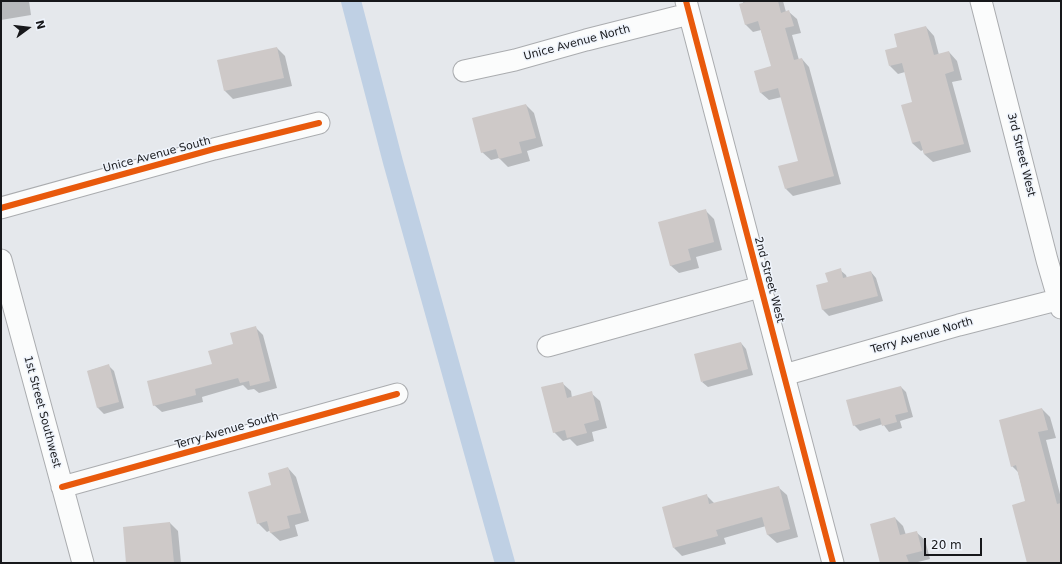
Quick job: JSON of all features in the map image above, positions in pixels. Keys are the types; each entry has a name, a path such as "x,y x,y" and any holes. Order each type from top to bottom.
{"street":[{"name":"3rd Street West","path":"981,1 1045,252 1060,302"},
{"name":"Unice Avenue North","path":"464,71 514,60 586,40 687,8"},
{"name":"2nd Street West","path":"687,8 833,563"},
{"name":"Unice Avenue South","path":"1,208 214,149 319,123"},
{"name":"1st Street Southwest","path":"1,260 83,563"},
{"path":"548,346 760,287"},
{"name":"Terry Avenue North","path":"784,375 959,325 1060,302"},
{"name":"Terry Avenue South","path":"62,487 397,394"}],"building":[{"path":"749,1 778,1 781,13 789,10 794,26 785,28 794,60 802,58 834,176 785,189 778,166 798,161 778,88 760,93 754,71 771,66 758,21 745,25 739,4"},
{"path":"926,26 934,55 949,51 954,71 945,74 964,144 924,154 920,141 912,143 901,105 912,102 902,63 889,66 885,50 897,47 894,34"},
{"path":"277,47 284,78 224,91 217,60"},
{"path":"526,104 536,138 519,142 522,153 499,159 496,149 481,153 472,118"},
{"path":"706,209 714,242 688,249 691,260 670,266 658,222"},
{"path":"841,268 843,278 871,271 878,296 822,310 816,285 828,282 825,273"},
{"path":"256,326 270,381 250,386 249,381 240,383 238,378 195,389 196,395 153,406 147,381 212,364 208,351 233,344 230,333"},
{"path":"741,342 748,369 701,382 694,354"},
{"path":"109,364 119,402 97,408 87,371"},
{"path":"563,382 567,398 592,391 599,420 584,424 587,433 567,438 565,430 553,433 541,387"},
{"path":"901,386 908,412 895,415 897,422 882,426 880,418 853,426 846,400"},
{"path":"1042,408 1048,430 1038,432 1057,504 1061,503 1061,563 1027,563 1012,505 1025,501 1016,465 1011,467 999,420"},
{"path":"288,467 301,513 287,516 290,528 270,533 267,521 257,524 248,492 271,485 268,473"},
{"path":"779,486 790,529 767,535 762,517 716,530 718,536 673,548 662,507 707,494 709,504"},
{"path":"895,517 900,535 917,531 922,551 906,555 909,563 880,563 870,524"},
{"path":"170,522 174,563 126,563 123,527"}],"waterway":[{"path":"351,1 393,162 505,563"}],"cycle path":[{"path":"686,1 833,563"},
{"path":"1,208 214,149 319,123"},
{"path":"62,487 397,394"}]}
